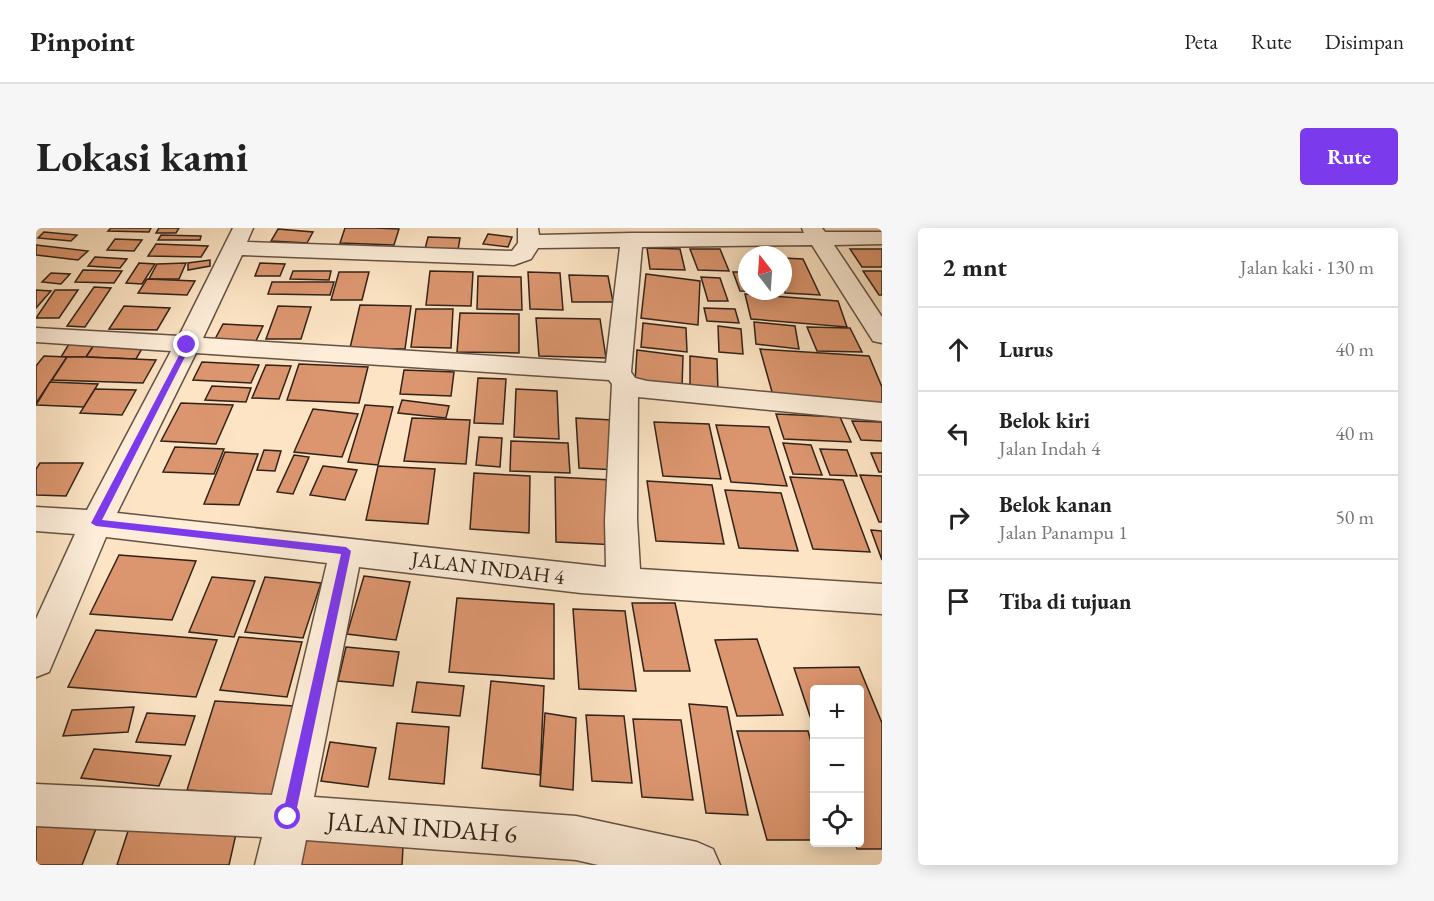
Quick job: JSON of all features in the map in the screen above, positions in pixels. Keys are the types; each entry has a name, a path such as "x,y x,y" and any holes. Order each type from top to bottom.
{"street":[{"path":"36,660 96,523 187,345 238,238 406,244 514,258 521,257 526,252 529,235 632,239 815,232 882,238"},
{"path":"815,232 871,302 882,336"},
{"path":"624,582 621,520 621,378 632,239"},
{"path":"36,335 621,378 646,390 882,412"},
{"name":"JALAN INDAH 4","path":"36,519 96,523 581,579 882,599"},
{"path":"278,865 346,551"},
{"name":"JALAN INDAH 6","path":"36,805 288,817 697,865"}],"building":[{"path":"111,228 151,228 149,232 108,231"},
{"path":"159,228 179,228 176,233 156,233"},
{"path":"345,228 399,229 394,245 340,243"},
{"path":"278,229 313,232 307,243 271,241"},
{"path":"44,232 77,235 71,241 38,238"},
{"path":"488,234 512,237 508,247 483,244"},
{"path":"161,235 201,236 200,240 158,240"},
{"path":"428,237 460,238 458,250 425,249"},
{"path":"115,239 142,240 134,251 107,250"},
{"path":"156,244 208,246 201,257 148,256"},
{"path":"36,245 88,251 78,260 36,255"},
{"path":"647,248 680,249 685,270 650,269"},
{"path":"690,249 720,249 729,271 698,270"},
{"path":"850,249 882,249 882,267 862,267"},
{"path":"95,257 127,259 120,268 88,266"},
{"path":"792,258 803,259 820,295 792,293"},
{"path":"210,260 210,266 188,270 188,263"},
{"path":"139,263 155,264 142,284 126,283"},
{"path":"186,263 179,279 149,279 157,264"},
{"path":"260,263 285,264 280,276 255,276"},
{"path":"83,270 122,271 114,283 75,282"},
{"path":"293,271 331,271 329,280 290,279"},
{"path":"430,271 473,272 471,306 426,305"},
{"path":"863,271 882,271 882,295 879,295"},
{"path":"339,272 369,272 362,300 331,300"},
{"path":"528,272 560,273 563,310 530,309"},
{"path":"733,272 738,272 738,286"},
{"path":"51,273 70,274 61,284 42,282"},
{"path":"646,274 700,281 698,325 641,318"},
{"path":"569,275 608,276 613,302 572,302"},
{"path":"478,276 521,277 522,310 477,309"},
{"path":"701,277 720,278 728,301 708,301"},
{"path":"147,279 195,281 187,295 138,293"},
{"path":"272,282 334,282 330,295 268,294"},
{"path":"94,287 111,288 85,327 67,326"},
{"path":"36,290 51,291 36,308"},
{"path":"55,290 78,290 59,318 36,318"},
{"path":"792,298 838,301 847,327 751,319 746,300 792,300"},
{"path":"360,305 411,306 405,349 350,348"},
{"path":"124,306 170,308 157,330 109,329"},
{"path":"278,306 311,307 301,339 266,339"},
{"path":"704,308 735,309 739,323 707,321"},
{"path":"416,309 453,309 451,348 411,347"},
{"path":"460,313 519,314 519,353 457,352"},
{"path":"536,318 600,319 606,358 539,356"},
{"path":"754,322 795,326 799,349 756,344"},
{"path":"643,323 686,328 687,352 641,347"},
{"path":"223,324 263,326 255,343 214,341"},
{"path":"718,326 741,329 743,354 719,352"},
{"path":"807,327 850,328 862,352 817,351"},
{"path":"69,344 94,345 86,357 61,357"},
{"path":"94,345 143,347 136,359 86,357"},
{"path":"760,349 869,356 882,387 882,407 774,399"},
{"path":"637,350 683,356 682,388 635,382"},
{"path":"44,356 67,357 36,403 36,366"},
{"path":"690,356 717,359 718,392 690,389"},
{"path":"67,357 156,360 143,383 52,380"},
{"path":"202,362 259,365 251,383 193,380"},
{"path":"299,364 368,367 359,403 287,400"},
{"path":"266,365 291,366 279,399 252,398"},
{"path":"404,370 454,372 451,396 400,394"},
{"path":"478,378 506,379 503,424 474,423"},
{"path":"50,382 98,384 84,407 36,405"},
{"path":"212,386 251,388 246,402 205,400"},
{"path":"95,389 136,390 122,415 80,413"},
{"path":"516,389 557,391 559,439 514,437"},
{"path":"402,400 449,406 446,418 398,413"},
{"path":"181,403 233,405 216,444 161,441"},
{"path":"365,405 393,407 378,465 348,462"},
{"path":"313,409 358,414 342,457 294,452"},
{"path":"776,414 840,417 851,442 784,439"},
{"path":"412,418 470,420 466,464 404,461"},
{"path":"576,418 612,420 617,470 579,468"},
{"path":"852,421 882,422 882,441 861,440"},
{"path":"654,422 709,424 721,479 663,476"},
{"path":"716,425 769,427 787,486 731,482"},
{"path":"479,437 502,438 500,467 476,465"},
{"path":"511,441 568,443 570,473 510,471"},
{"path":"783,443 811,445 822,475 793,474"},
{"path":"175,447 224,449 214,474 163,472"},
{"path":"820,449 847,450 857,476 830,475"},
{"path":"264,450 281,451 275,471 257,470"},
{"path":"225,452 258,454 239,505 204,504"},
{"path":"871,453 882,453 882,472 879,472"},
{"path":"294,455 309,457 293,494 277,492"},
{"path":"40,463 83,463 66,496 36,495 36,469"},
{"path":"323,466 357,470 345,500 310,495"},
{"path":"378,466 435,469 428,524 366,520"},
{"path":"474,473 530,476 529,533 470,529"},
{"path":"860,475 882,476 882,522 879,522"},
{"path":"555,477 612,480 618,545 556,542"},
{"path":"790,477 843,480 870,552 813,549"},
{"path":"647,481 712,485 724,544 656,541"},
{"path":"725,490 781,493 798,551 739,548"},
{"path":"871,530 882,531 882,560"},
{"path":"119,555 196,561 172,620 90,614"},
{"path":"364,576 410,582 396,640 347,634"},
{"path":"212,577 255,581 234,637 189,632"},
{"path":"265,577 321,583 303,638 245,632"},
{"path":"457,598 554,604 554,679 449,672"},
{"path":"632,603 675,603 690,671 644,671"},
{"path":"573,609 625,611 636,691 579,689"},
{"path":"96,630 217,640 196,697 68,687"},
{"path":"239,637 302,642 287,697 220,690"},
{"path":"757,639 783,715 737,716 715,640"},
{"path":"346,647 399,652 393,686 338,681"},
{"path":"859,667 882,723 882,849 857,849 856,847 864,847 864,685 810,685 810,716 794,668"},
{"path":"491,681 544,686 540,775 482,768"},
{"path":"417,682 464,686 460,716 412,712"},
{"path":"215,701 294,706 273,795 187,790"},
{"path":"689,704 727,707 748,815 706,813"},
{"path":"134,707 128,732 63,736 72,710"},
{"path":"147,713 195,716 185,745 136,742"},
{"path":"545,713 576,718 573,790 540,786"},
{"path":"586,715 624,716 632,783 592,781"},
{"path":"633,719 681,720 693,800 642,797"},
{"path":"397,723 449,727 444,784 389,779"},
{"path":"737,731 808,731 810,738 810,840 767,840"},
{"path":"330,742 376,748 368,787 321,781"},
{"path":"94,749 171,756 159,786 81,778"},
{"path":"36,817 99,821 82,865 36,865"},
{"path":"296,827 404,829 402,865 290,865"},
{"path":"129,828 236,834 229,865 117,865"}],"route":[{"path":"187,345 96,523 346,551 288,817"}]}
